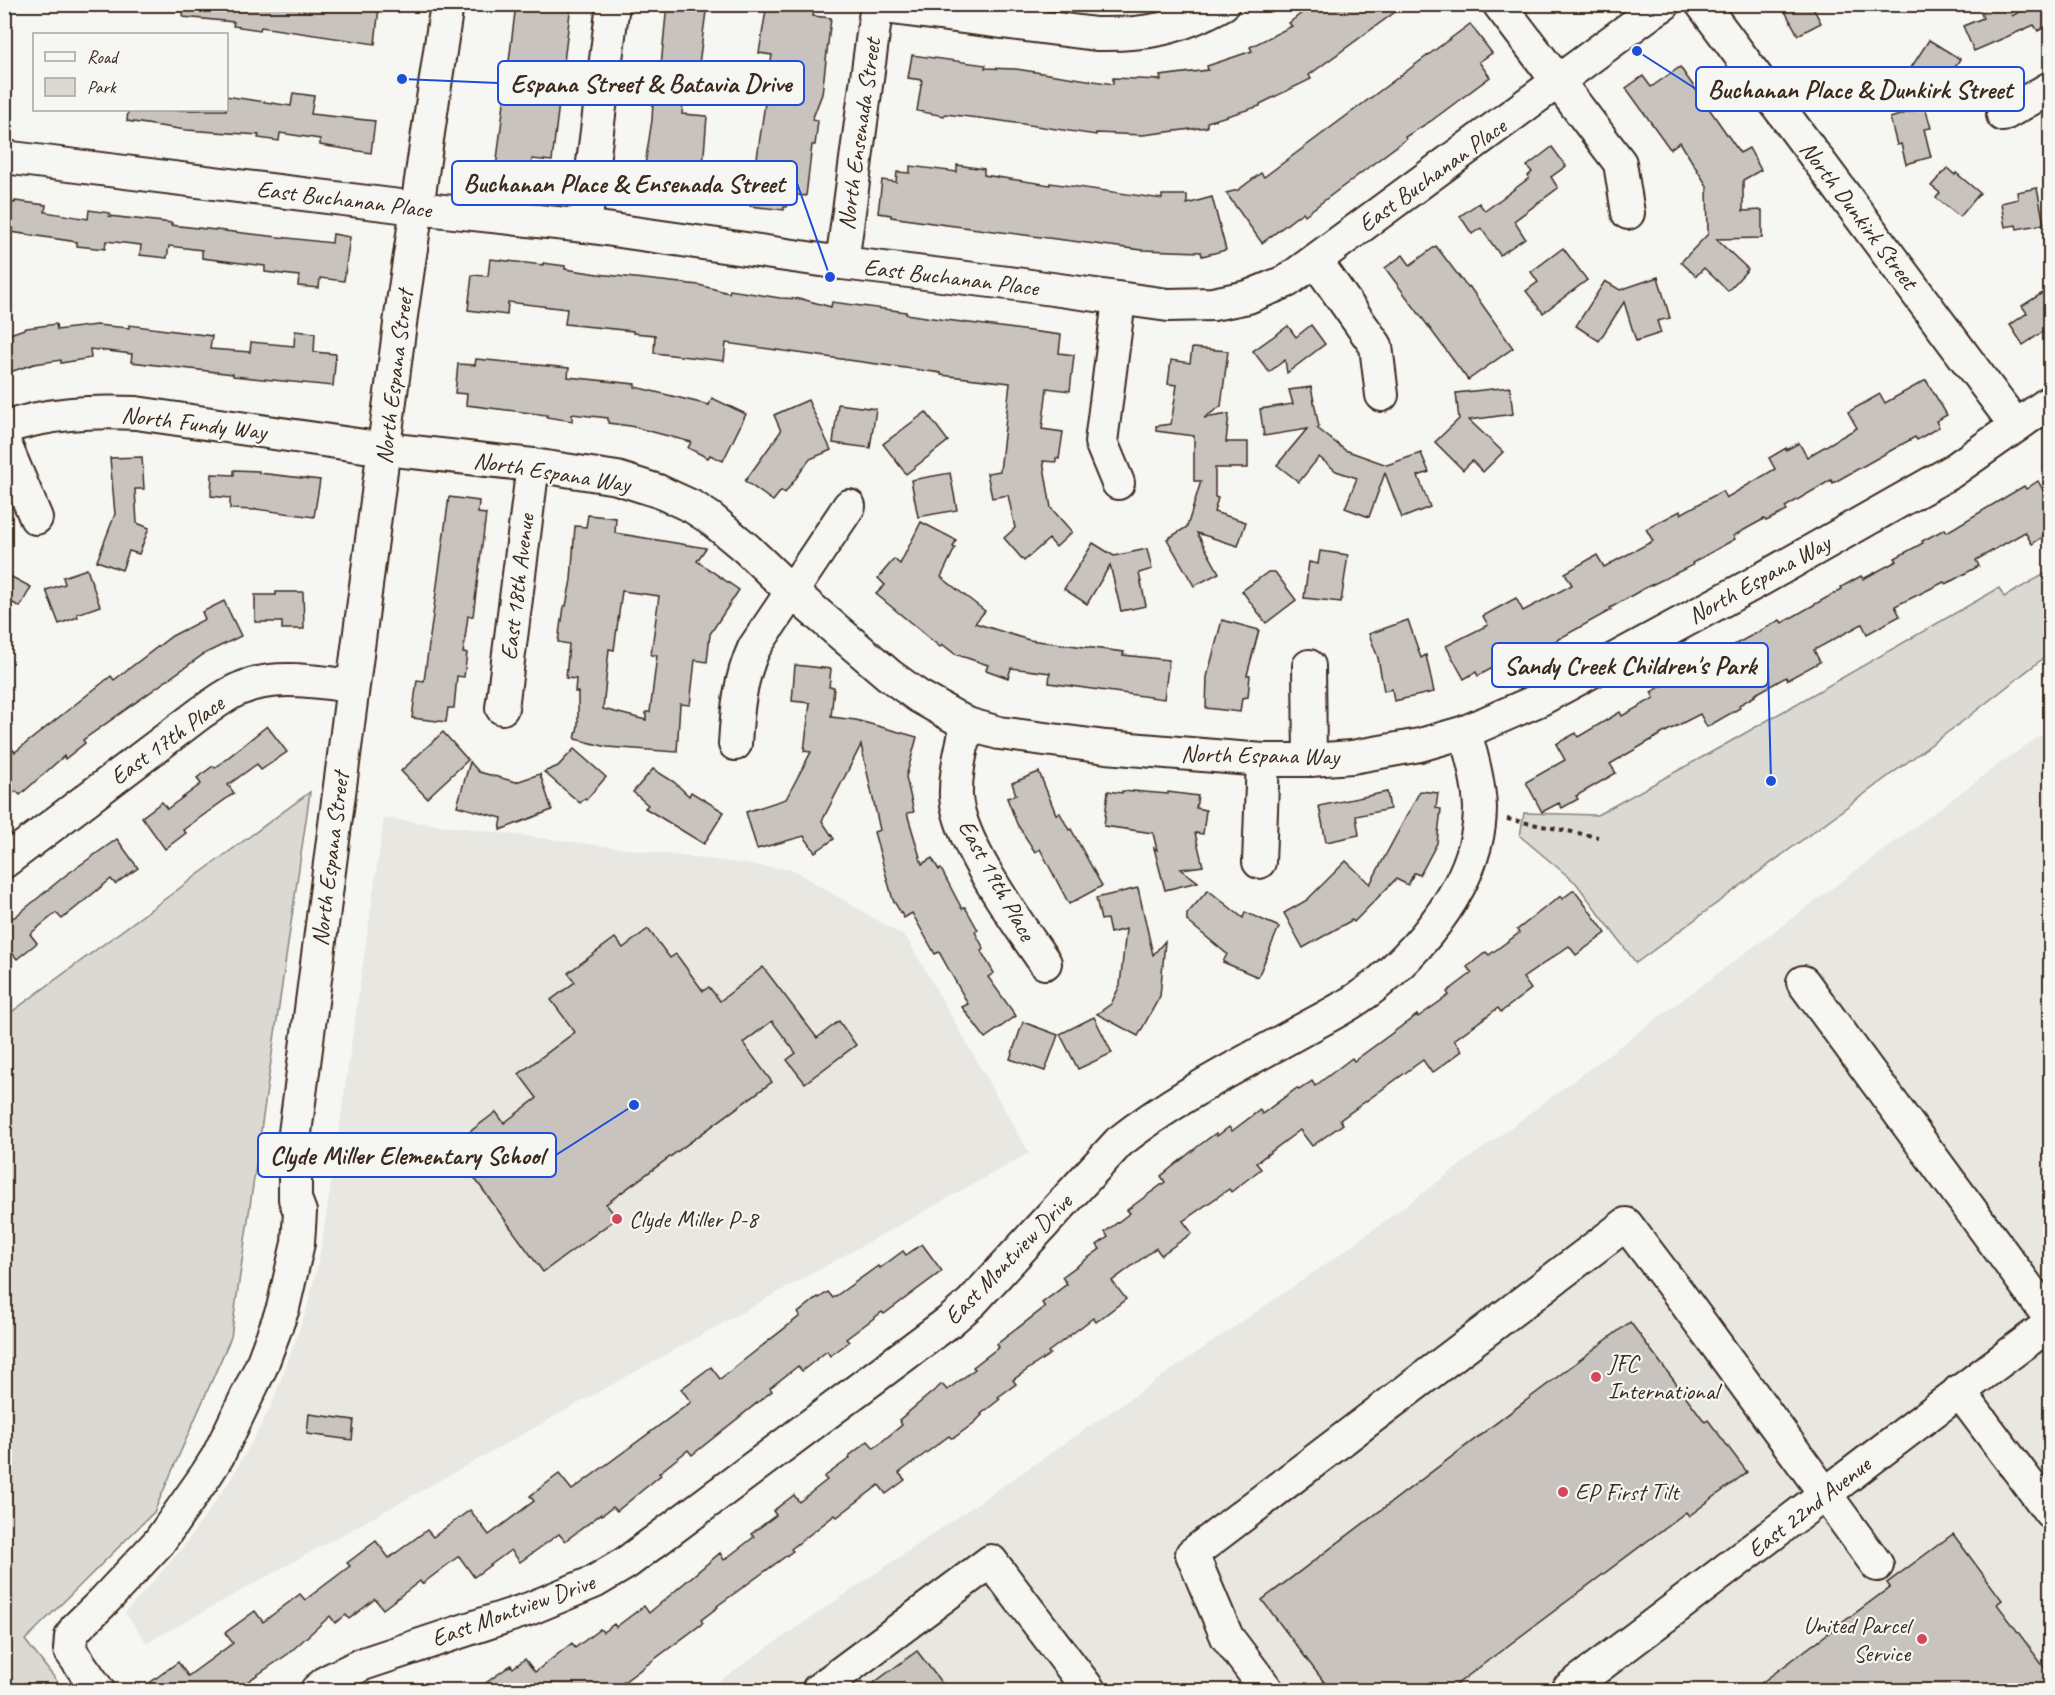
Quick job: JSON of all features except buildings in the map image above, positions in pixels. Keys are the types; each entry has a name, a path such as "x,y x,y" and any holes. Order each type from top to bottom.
{"street":[{"name":"North Espana Street","path":"98,1690 70,1650 71,1637 76,1628 159,1542 218,1456 261,1367 283,1308 298,1243 300,1212 295,1199 295,1133 416,208 447,4"},
{"path":"585,226 614,4"},
{"path":"877,5 1096,34 1130,35 1176,26 1224,4"},
{"path":"1499,4 1620,163 1628,213"},
{"name":"East Buchanan Place","path":"4,157 416,208 585,226 1119,300 1168,305 1213,304 1248,297 1287,281 1664,4"},
{"name":"North Dunkirk Street","path":"1702,4 2016,426"},
{"name":"North Ensenada Street","path":"842,263 877,5"},
{"path":"2003,114 2050,88"},
{"path":"1316,261 1376,346 1382,395"},
{"path":"1118,483 1101,442 1119,300"},
{"name":"North Espana Way","path":"385,449 533,465 617,478 658,491 693,507 747,549 792,592 889,675 918,696 967,724 999,733 1106,747 1263,760 1310,760 1388,752 1465,732 1541,699 1753,584 1951,472 2050,402"},
{"name":"North Fundy Way","path":"4,428 47,416 96,411 136,413 385,449"},
{"path":"4,442 36,518"},
{"name":"East 18th Avenue","path":"502,708 533,465"},
{"path":"735,744 736,718 744,669 754,648 849,506"},
{"path":"1309,666 1310,760"},
{"name":"East 17th Place","path":"4,862 202,712 232,692 275,680 312,681 352,686"},
{"name":"East 19th Place","path":"967,724 956,776 958,810 972,845 1004,902 1045,963"},
{"name":"East Montview Drive","path":"317,1690 328,1681 363,1664 529,1609 594,1582 626,1563 950,1321 972,1302 1119,1142 1184,1097 1342,1008 1380,981 1420,944 1439,919 1467,870 1474,850 1480,809 1479,793 1465,732"},
{"path":"1259,862 1263,760"},
{"path":"1803,982 2050,1318"},
{"path":"1267,1690 1227,1637 1192,1554 1626,1224 1877,1565"},
{"name":"East 22nd Avenue","path":"1568,1690 2050,1324"},
{"path":"1959,1391 2050,1512"},
{"path":"818,1690 991,1561 1089,1690"}],"path":[{"path":"1508,819 1598,837"}],"shaded area":[{"path":"2050,729 2050,1690 706,1690 1342,1253 2006,759"},
{"name":"Clyde Miller P-8","path":"384,818 793,870 907,938 1029,1153 147,1643 125,1613 181,1550 230,1481 270,1409 306,1312 319,1260 332,1178"}],"green space":[{"path":"2050,571 2050,653 1967,718 1636,963 1576,883 1520,836 1524,813 1597,815 1999,588 2004,597"},
{"path":"310,792 231,1337 154,1512 25,1640 64,1690 5,1690 5,1017"}],"place":[{"name":"Buchanan Place & Dunkirk Street","path":"1637,51"},
{"name":"Espana Street & Batavia Drive","path":"402,79"},
{"name":"Buchanan Place & Ensenada Street","path":"830,277"},
{"name":"Sandy Creek Children's Park","path":"1771,781"},
{"name":"Clyde Miller Elementary School","path":"634,1105"},
{"name":"Clyde Miller P-8","path":"617,1219"},
{"name":"JFC International","path":"1596,1377"},
{"name":"EP First Tilt","path":"1563,1492"},
{"name":"United Parcel Service","path":"1922,1639"}]}
